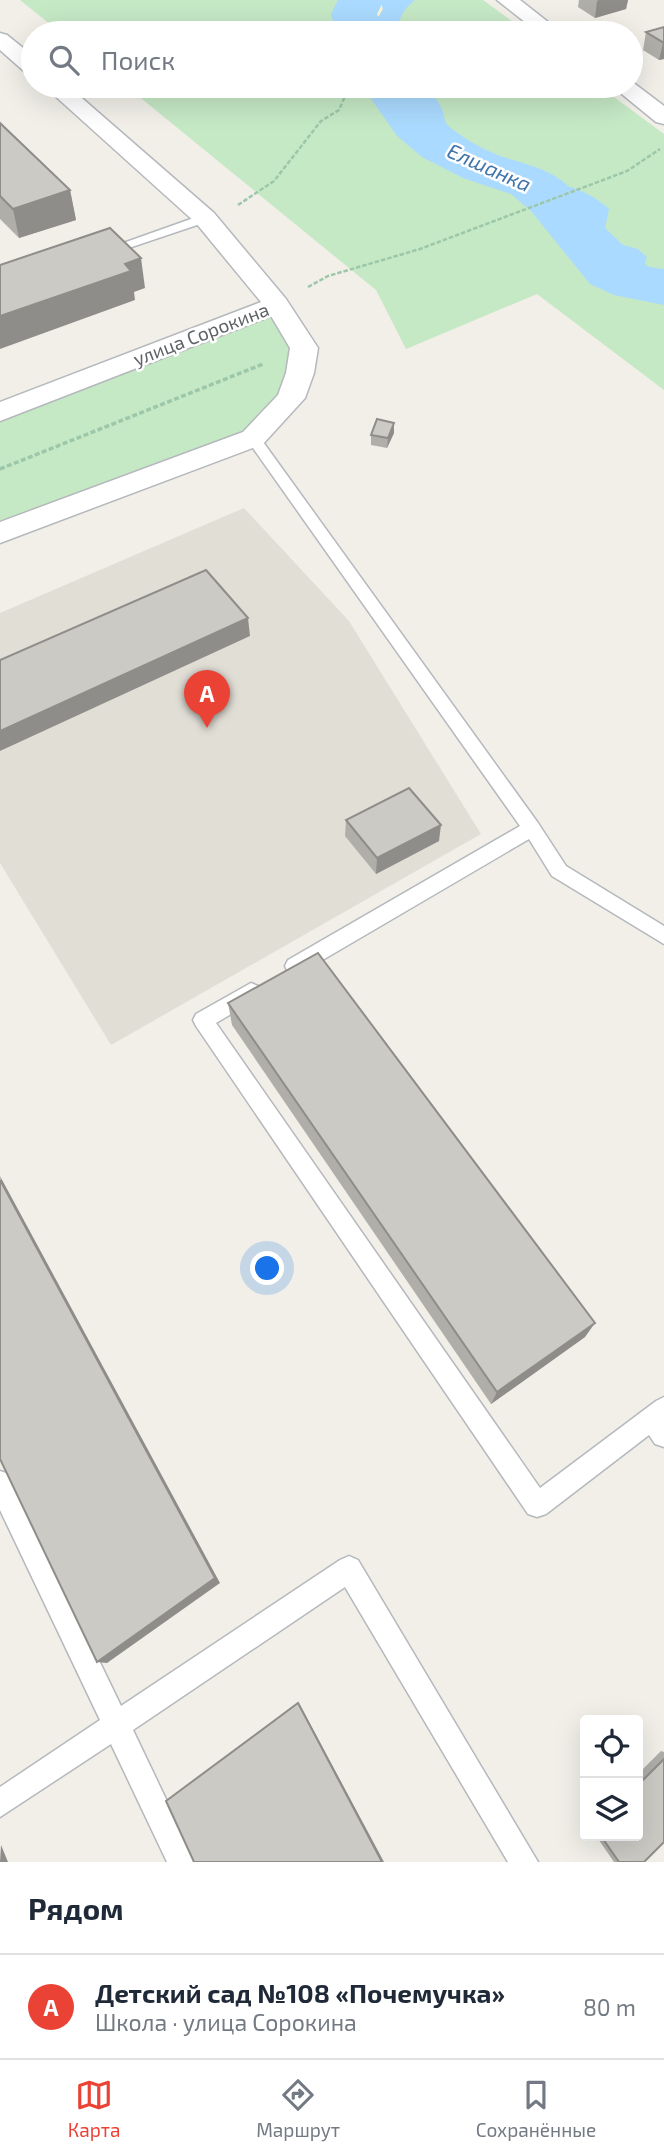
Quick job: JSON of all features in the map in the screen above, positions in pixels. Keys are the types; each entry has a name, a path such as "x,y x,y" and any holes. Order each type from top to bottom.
{"street":[{"path":"507,0 536,21"},
{"path":"0,39 21,57"},
{"path":"69,98 205,218 277,305"},
{"path":"638,98 664,117"},
{"name":"улица Сорокина","path":"0,412 277,305 304,348"},
{"path":"0,533 253,438 291,398 300,373 304,348"}],"lane":[{"path":"90,257 205,218"},
{"path":"253,438 532,828 559,871 664,936"},
{"path":"532,828 203,1020 537,1506 660,1421"},
{"path":"0,1483 182,1862"},
{"path":"0,1802 349,1569 524,1862"}],"path":[{"path":"205,218 231,210 274,181 321,121 339,110 344,98"},
{"path":"277,305 328,276 420,249 627,171 664,145"},
{"path":"0,469 304,348"}],"shaded area":[{"path":"244,508 349,621 481,834 111,1045 0,863 0,613"}],"green space":[{"path":"20,0 483,0 512,21 46,21"},
{"path":"141,98 615,98 664,134 664,390 537,294 406,349 376,290"},
{"path":"277,305 300,373 253,438 0,533 0,412"}],"sand":[{"path":"354,0 380,0 383,9 371,21 344,21"}],"water":[{"path":"380,0 415,0 407,7 400,21 371,21 383,9"},
{"path":"393,98 435,98 452,132 479,154 510,171 577,189 599,201 609,209 605,228 623,245 638,249 647,257 645,263 650,271 649,281 625,276 605,265 568,234 569,217 538,195 502,183 450,152 426,130 412,109"}],"building":[{"path":"664,27 664,43 646,32"},
{"path":"0,123 70,190 13,209 0,196"},
{"path":"110,228 141,258 125,264 131,271 0,316 0,265"},
{"path":"377,419 394,423 388,438 371,435"},
{"path":"206,570 248,618 0,731 0,660"},
{"path":"409,788 441,825 377,858 346,820"},
{"path":"318,953 595,1323 497,1392 228,1003"},
{"path":"0,1180 215,1578 97,1662 0,1459"},
{"path":"298,1703 382,1862 194,1862 166,1801"},
{"path":"664,1759 664,1842 644,1862 619,1862 604,1841 643,1841 643,1780"}],"waterway":[{"name":"Елшанка","path":"356,21 354,14 361,0"},
{"name":"Елшанка","path":"396,98 415,125 441,146 482,167 530,183 550,199 611,272 635,283 664,287"}],"place":[{"name":"Детский сад №108 «Почемучка»","path":"207,728"}]}
